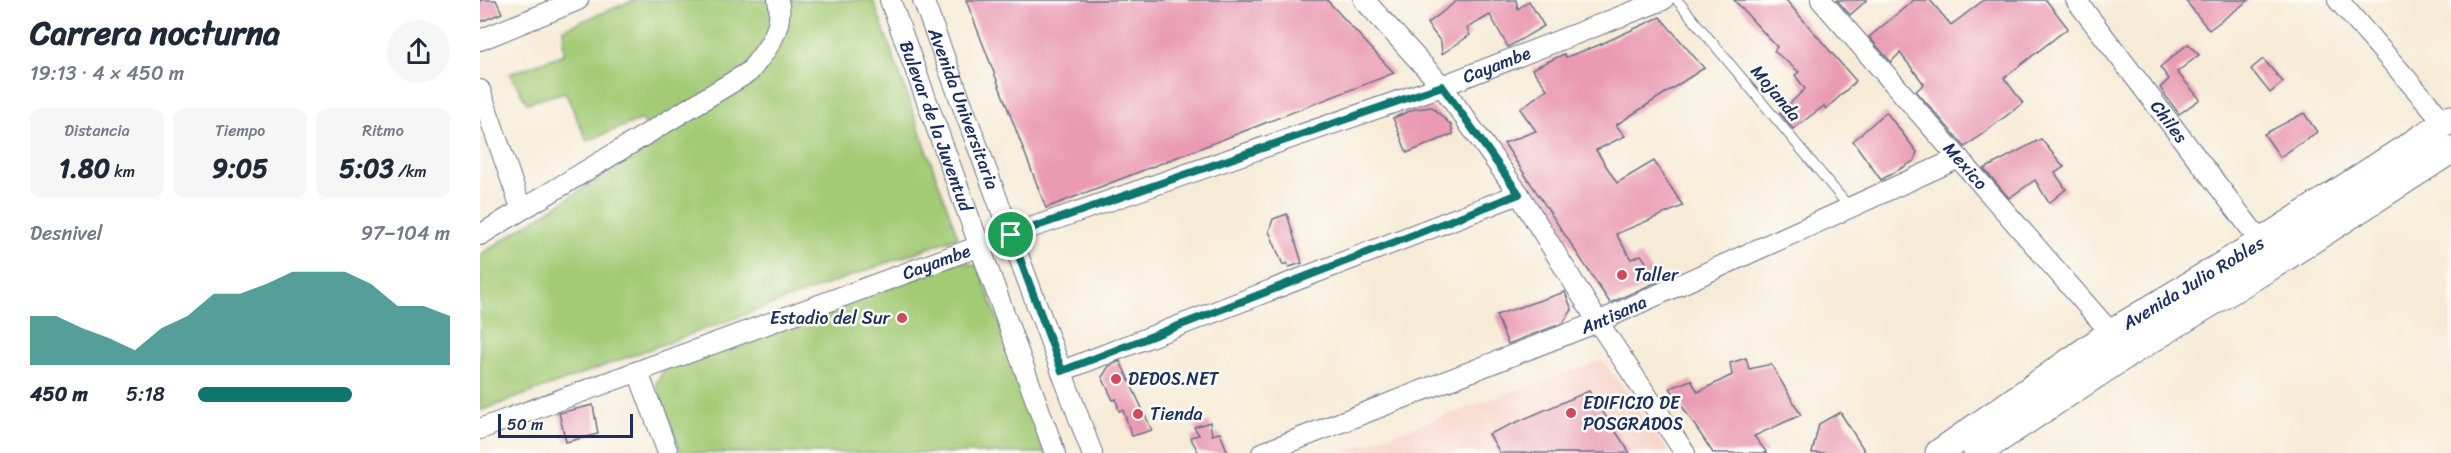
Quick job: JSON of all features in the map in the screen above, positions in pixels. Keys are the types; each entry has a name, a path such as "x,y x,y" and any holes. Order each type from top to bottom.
{"main road":[{"name":"Avenida Julio Robles","path":"1938,453 2111,333 2261,242 2448,121"},
{"name":"Avenida Julio Robles","path":"1977,453 2117,360 2277,263 2451,150"}],"street":[{"path":"480,235 521,208 749,72 767,48 780,22 778,0"},
{"name":"Bulevar de la Juventud","path":"890,0 1055,453"},
{"name":"Avenida Universitaria","path":"923,0 1092,453"},
{"path":"1364,0 1442,86 1519,194 1598,322 1685,453"},
{"name":"Cayambe","path":"480,429 1011,235 1442,86 1663,0"},
{"name":"Mexico","path":"1821,0 2111,333"},
{"name":"Chiles","path":"2076,0 2261,242"},
{"path":"2338,0 2448,121"},
{"path":"480,40 567,2"},
{"path":"480,90 521,208"},
{"name":"Antisana","path":"1262,453 1598,322 1959,158"},
{"path":"1062,371 1519,194"},
{"path":"638,372 668,453"}],"lane":[{"name":"Mojanda","path":"1677,0 1850,208"}],"shaded area":[{"path":"1602,360 1670,453 1340,453"}],"green space":[{"path":"634,0 873,0 958,237 480,411 480,255 655,142 642,119 587,141 565,92 527,103 510,74 564,54 563,29"},
{"name":"Estadio del Sur","path":"962,261 978,266 1047,453 681,453 656,384 664,369"}],"building":[{"path":"480,0 496,0 502,13 480,22"},
{"path":"966,0 1327,0 1394,73 1046,208"},
{"path":"1458,0 1516,0 1518,9 1529,1 1544,26 1508,47 1490,15 1467,28 1470,35 1442,54 1441,42 1427,24"},
{"path":"1734,0 1786,0 1856,81 1826,109 1824,106 1793,129 1780,113 1805,89 1795,75 1799,72 1774,51 1777,47"},
{"path":"1837,0 1867,0 1850,15"},
{"path":"1914,0 1930,0 1951,25 1984,0 2046,0 2068,28 2004,78 2023,103 1965,147 1916,91 1924,84 1900,53 1891,62 1869,37"},
{"path":"2185,0 2249,0 2209,30"},
{"path":"1660,17 1704,68 1616,125 1625,136 1596,150 1617,183 1654,161 1683,206 1616,234 1631,259 1641,255 1659,281 1610,303 1504,143 1536,131 1520,109 1547,89 1532,69 1564,54 1566,57 1599,45"},
{"path":"2188,44 2199,55 2177,72 2200,99 2179,114 2160,88 2169,79 2160,67"},
{"path":"2263,59 2283,82 2270,93 2251,69"},
{"path":"1432,107 1451,125 1453,134 1407,153 1393,118 1415,109"},
{"path":"1886,112 1917,152 1914,161 1881,180 1853,141"},
{"path":"2304,113 2317,132 2280,157 2264,134"},
{"path":"2041,139 2064,167 2055,173 2066,189 2049,203 2035,180 2009,198 1984,169"},
{"path":"1287,214 1302,263 1289,267 1287,263 1283,265 1269,231 1273,219"},
{"path":"1565,292 1572,310 1563,323 1508,344 1496,315"},
{"path":"1746,358 1749,369 1771,364 1801,415 1754,436 1767,453 1713,453 1670,388 1691,380 1698,392 1732,375 1730,363"},
{"path":"1120,361 1152,430 1132,436 1123,410 1119,411 1116,399 1113,400 1102,377 1109,366"},
{"name":"EDIFICIO DE POSGRADOS","path":"1589,391 1630,453 1500,453 1489,434"},
{"path":"593,405 598,434 566,442 559,413"},
{"path":"1840,412 1866,453 1812,453 1819,424"},
{"path":"1210,422 1212,435 1220,433 1228,453 1199,453 1190,437 1199,435 1194,427"}],"place":[{"name":"Taller","path":"1622,275"},
{"name":"Estadio del Sur","path":"902,318"},
{"name":"DEDOS.NET","path":"1116,379"},
{"name":"EDIFICIO DE POSGRADOS","path":"1571,413"},
{"name":"Tienda","path":"1138,414"}],"route":[{"path":"1442,86 1519,194 1062,371 1011,235 1442,86"}]}
